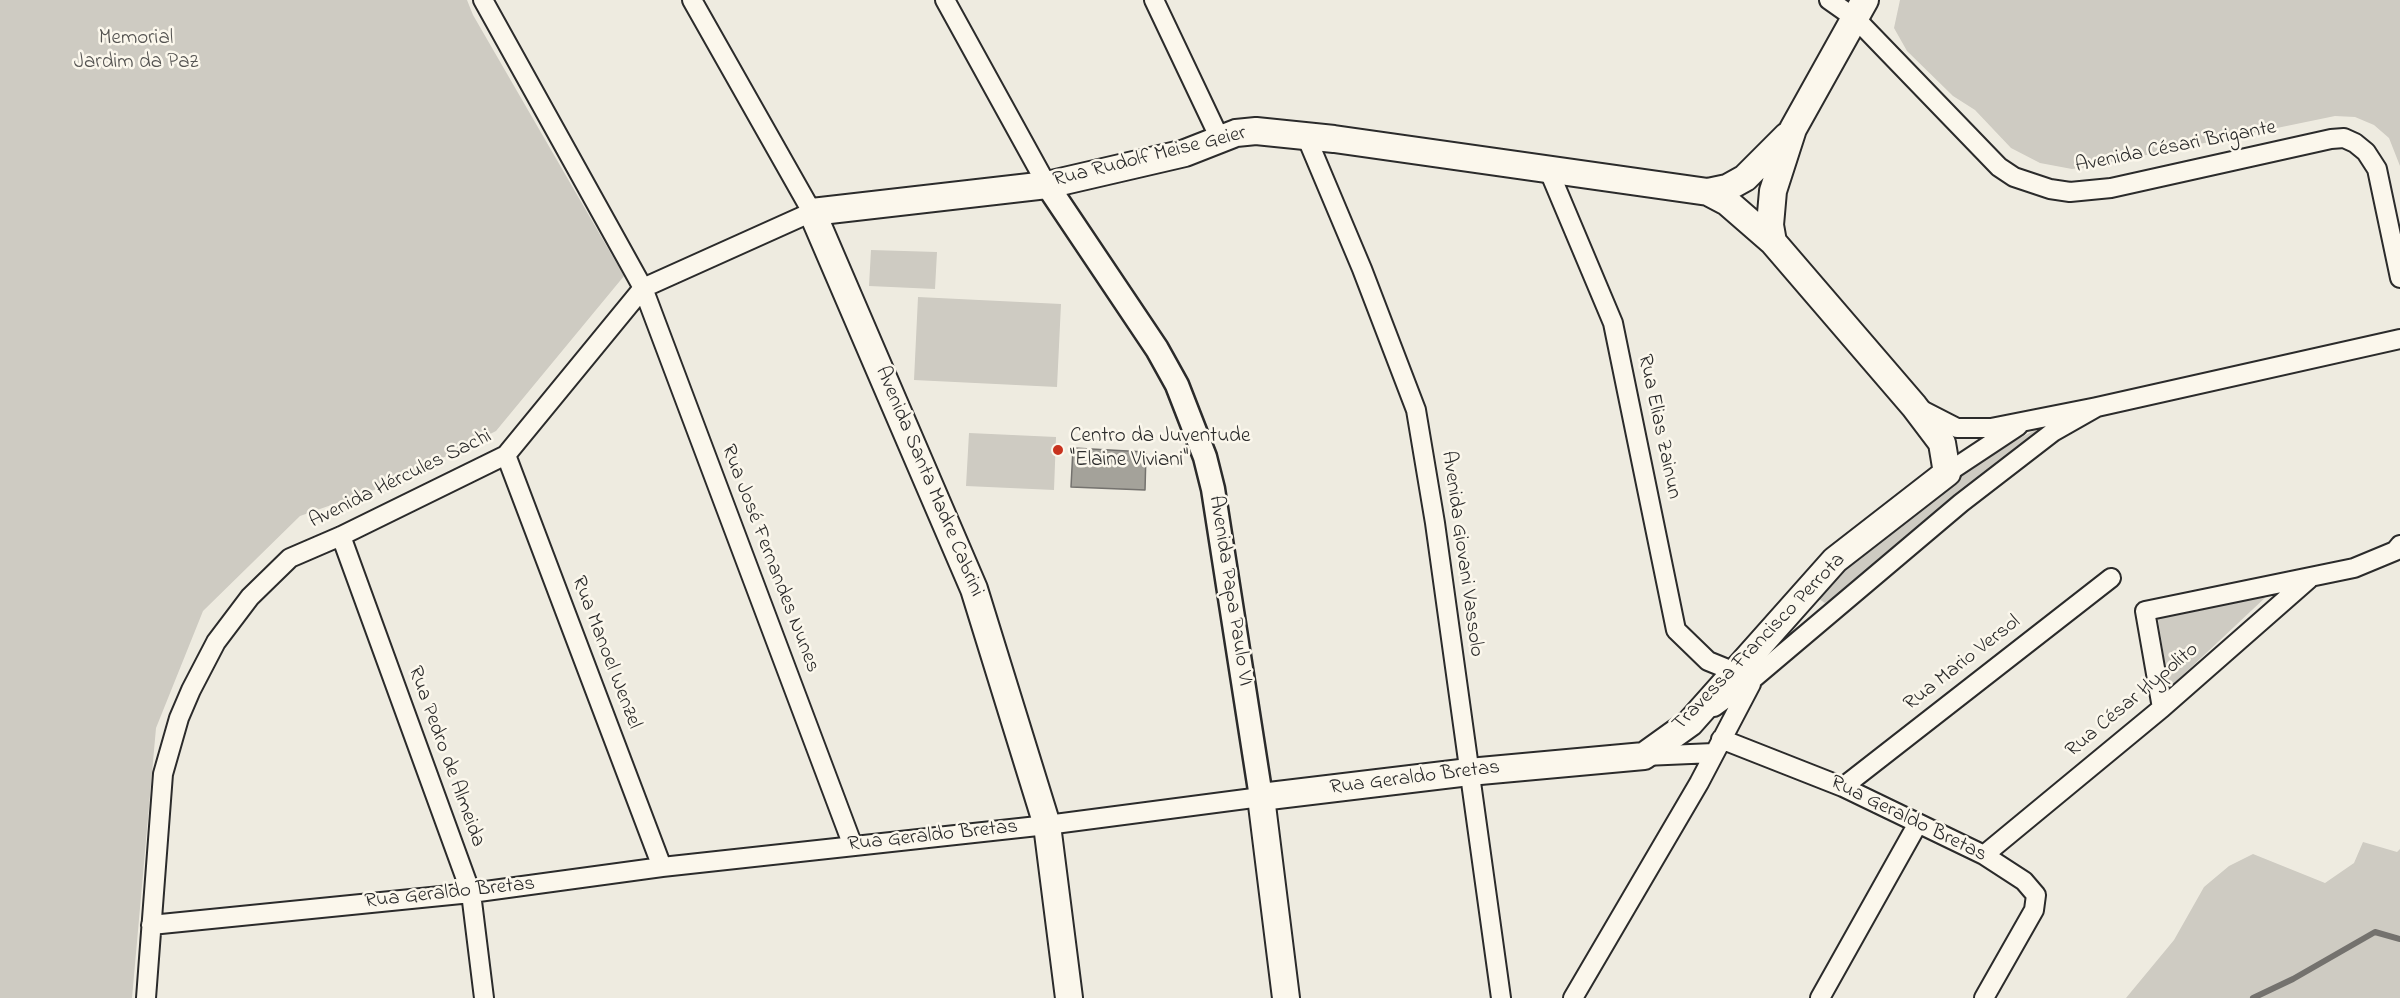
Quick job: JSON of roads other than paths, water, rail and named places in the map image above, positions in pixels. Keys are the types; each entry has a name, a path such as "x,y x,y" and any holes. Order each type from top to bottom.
{"main road":[{"path":"1773,242 1770,225 1773,191 1793,129 1860,9"},
{"path":"1708,192 1727,188 1745,178 1793,129"},
{"name":"Rua Rudolf Meise Geier","path":"812,212 1047,185 1185,153 1236,133 1256,131 1708,192"},
{"path":"1708,192 1743,213 1773,242 1914,406 1942,443 1947,473"},
{"name":"Avenida Santa Madre Cabrini","path":"812,212 974,589 1047,825 1069,998"},
{"name":"Travessa Francisco Perrota","path":"1644,756 1690,723 1745,675 1787,613 1835,560 1947,473"},
{"name":"Rua Geraldo Bretas","path":"1261,797 1469,772 1644,756"},
{"name":"Avenida Papa Paulo VI","path":"1261,797 1286,998"}],"street":[{"path":"483,0 642,288"},
{"name":"Avenida Santa Madre Cabrini","path":"692,0 812,212"},
{"name":"Avenida Papa Paulo VI","path":"945,0 1047,185 1157,349 1177,385 1205,457 1215,500 1261,797"},
{"path":"1154,0 1220,139"},
{"name":"Avenida Césari Brigante","path":"1829,0 1860,9 1999,167 2014,177 2050,189 2070,192 2111,188 2331,139 2344,138 2355,143 2366,152 2377,169 2400,278"},
{"name":"Avenida Giovani Vassolo","path":"1306,136 1362,269 1416,410 1435,523 1501,998"},
{"name":"Rua Elias Zainun","path":"1549,171 1613,322 1676,630 1708,661 1745,675"},
{"name":"Rua Rudolf Meise Geier","path":"642,288 812,212"},
{"name":"Avenida Hércules Sachi","path":"146,998 163,774 179,718 216,642 249,597 290,558 341,536 506,455 642,288"},
{"name":"Rua José Fernandes Nunes","path":"642,288 853,846"},
{"path":"1914,406 1957,428 1991,428 2097,407 2400,339"},
{"name":"Travessa Francisco Perrota","path":"1745,675 2053,432 2097,407"},
{"name":"Travessa Francisco Perrota","path":"1947,473 2022,423"},
{"name":"Rua Manoel Wenzel","path":"506,455 662,867"},
{"name":"Rua Pedro de Almeida","path":"341,536 471,893 484,998"},
{"path":"2162,708 2145,611 2354,568 2395,550 2400,545"},
{"name":"Rua Mario Versol","path":"1843,787 2111,578"},
{"name":"Rua César Hypolito","path":"1984,855 2162,708 2309,579"},
{"path":"1574,998 1718,746 1745,675"},
{"name":"Rua Geraldo Bretas","path":"1644,756 1718,746 1843,787 1917,825 1984,855 2024,881 2036,895 2034,910 1984,998"},
{"name":"Rua Geraldo Bretas","path":"152,925 471,893 662,867 1047,825 1261,797"},
{"path":"1820,998 1917,825"}],"waterway":[{"path":"2253,998 2293,979 2375,932 2400,939"}],"place":[{"name":"Centro da Juventude \"Elaine Viviani\"","path":"1058,450"}],"park label":[{"name":"Memorial Jardim da Paz","path":"136,52"}]}
